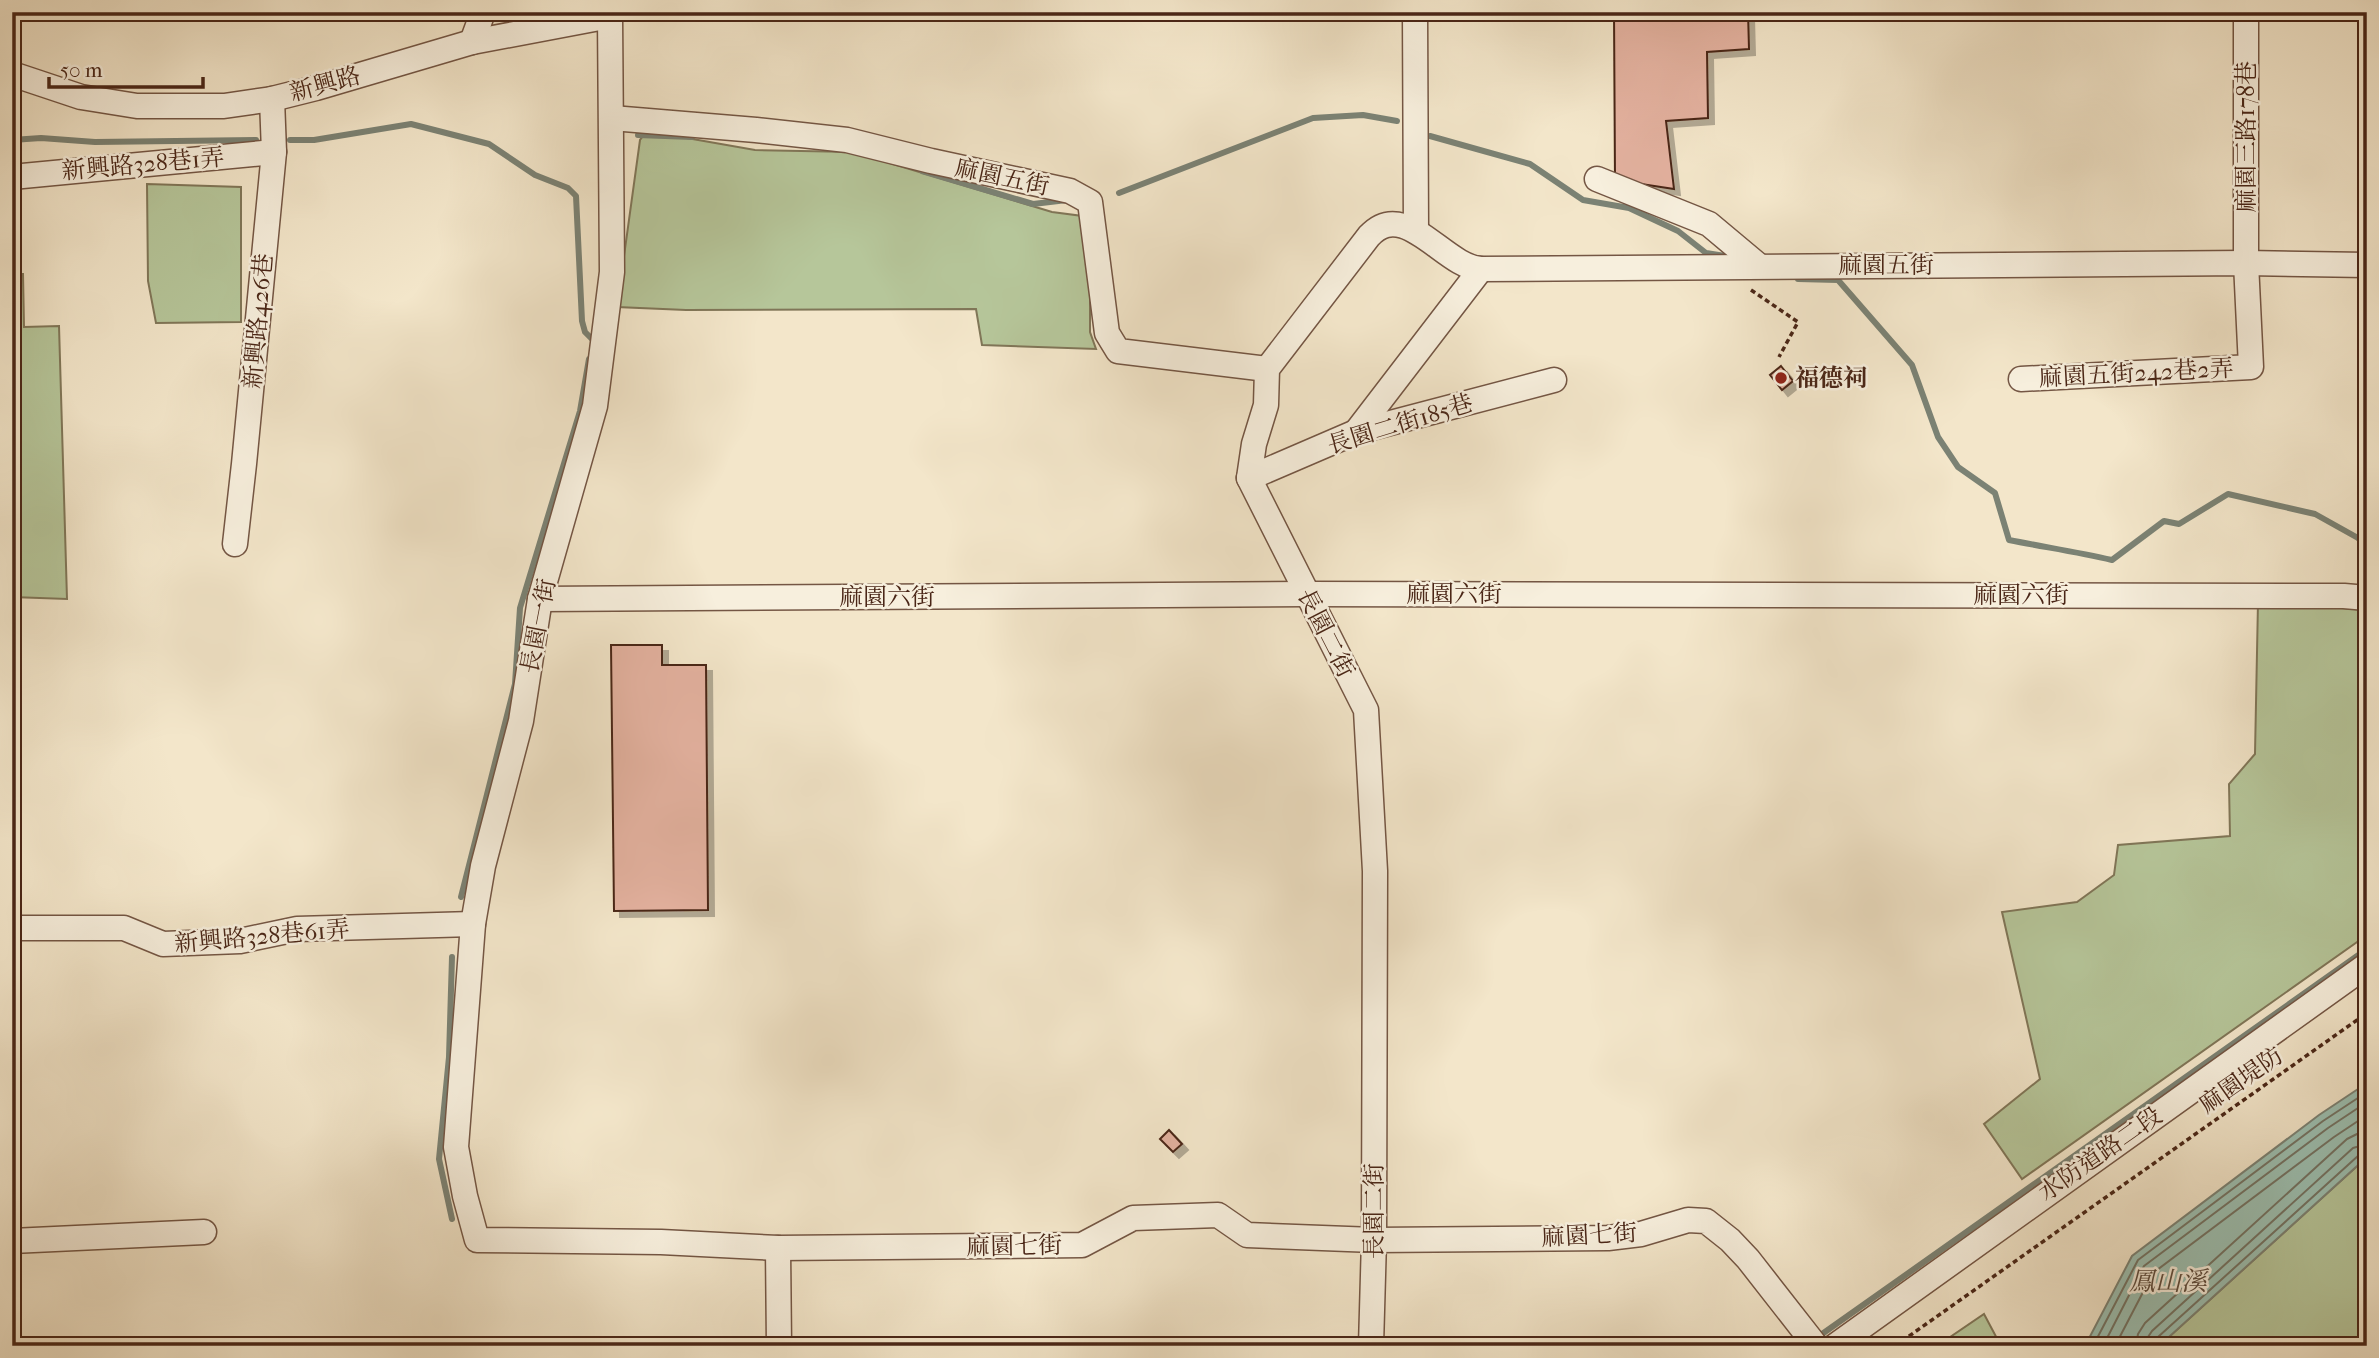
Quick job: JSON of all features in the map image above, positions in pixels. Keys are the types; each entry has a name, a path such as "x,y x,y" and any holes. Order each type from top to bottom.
{"street":[{"path":"472,42 483,12"},
{"path":"1249,478 1254,444 1266,405 1267,369 1377,228 1387,224 1416,231 1415,12"},
{"name":"麻園三路178巷","path":"2246,12 2246,263 2251,367"},
{"name":"新興路","path":"12,74 81,97 137,106 224,106 272,99 316,88 472,42 612,14"},
{"name":"長園一街","path":"477,1240 456,1147 473,925 484,866 521,721 540,599 595,406 612,272 612,14"},
{"name":"新興路426巷","path":"235,544 274,152 272,99"},
{"name":"麻園五街","path":"611,118 847,140 931,162 1070,191 1090,202 1107,333 1118,351 1267,369"},
{"name":"新興路328巷1弄","path":"12,177 274,152"},
{"path":"1597,179 1709,224 1752,276"},
{"name":"麻園五街","path":"1416,231 1463,265 1481,268 1752,276 2246,263 2367,265"},
{"path":"1356,432 1481,268"},
{"name":"麻園五街242巷2弄","path":"2021,379 2251,367"},
{"name":"長園二街185巷","path":"1249,478 1356,432 1554,380"},
{"name":"長園二街","path":"1249,478 1366,710 1375,871 1374,1240 1371,1346"},
{"name":"麻園六街","path":"540,599 1306,594 2367,598"},
{"name":"新興路328巷61弄","path":"12,928 124,928 163,944 240,941 297,929 473,925"},
{"name":"水防道路二段","path":"1835,1346 2367,965"},
{"name":"麻園七街","path":"477,1240 661,1242 778,1248 1082,1245 1133,1218 1218,1216 1247,1235 1374,1240 1608,1238 1641,1234 1688,1220 1706,1221 1748,1259 1811,1340"},
{"path":"12,1241 204,1232"},
{"path":"778,1248 779,1346"}],"path":[{"path":"1752,276 1798,322 1779,357"},
{"name":"麻園堤防","path":"1895,1346 2367,1013"}],"shaded area":[{"path":"647,131 755,150 853,152 1052,212 1090,217 1090,332 1096,349 982,345 976,309 686,310 617,307 640,140"},
{"path":"147,184 241,187 241,322 156,323 148,281"},
{"path":"12,274 23,274 24,327 59,326 67,599 12,597"},
{"path":"2258,602 2367,610 2367,935 2022,1179 1984,1124 2040,1079 2002,912 2077,902 2114,875 2118,845 2230,836 2229,784 2255,754"},
{"path":"2367,1157 2367,1346 2159,1346"},
{"path":"1984,1314 2001,1346 1937,1346"}],"water":[{"name":"鳳山溪","path":"2367,1083 2367,1157 2159,1346 2085,1346 2132,1256 2319,1115"}],"building":[{"path":"1614,12 1748,12 1749,49 1707,52 1708,118 1666,121 1674,189 1615,180"},
{"path":"2364,216 2367,216 2367,260 2364,260"},
{"name":"福德祠","path":"1781,366 1793,381 1782,390 1770,375"},
{"path":"611,645 662,645 662,665 706,665 708,910 614,911"},
{"path":"1169,1130 1182,1144 1173,1152 1160,1139"}],"waterway":[{"path":"1119,193 1313,118 1363,115 1397,121"},
{"path":"290,140 314,140 411,124 489,144 535,175 568,188 576,196 582,321 585,332 592,339"},
{"path":"638,135 692,137"},
{"path":"1430,136 1530,164 1583,200 1629,208 1678,231 1706,253 1725,256"},
{"path":"12,140 256,140"},
{"path":"922,171 1033,204 1067,200"},
{"path":"1798,279 1838,280 1912,365 1938,437 1958,467 1995,493 2009,540 2112,560 2164,521 2179,524 2228,494 2315,514 2367,546"},
{"path":"461,897 515,684 520,608 580,411 589,359"},
{"path":"1815,1339 2367,949"},
{"path":"452,957 449,1057 439,1159 452,1219"}],"place":[{"name":"福德祠","path":"1781,378"}]}
